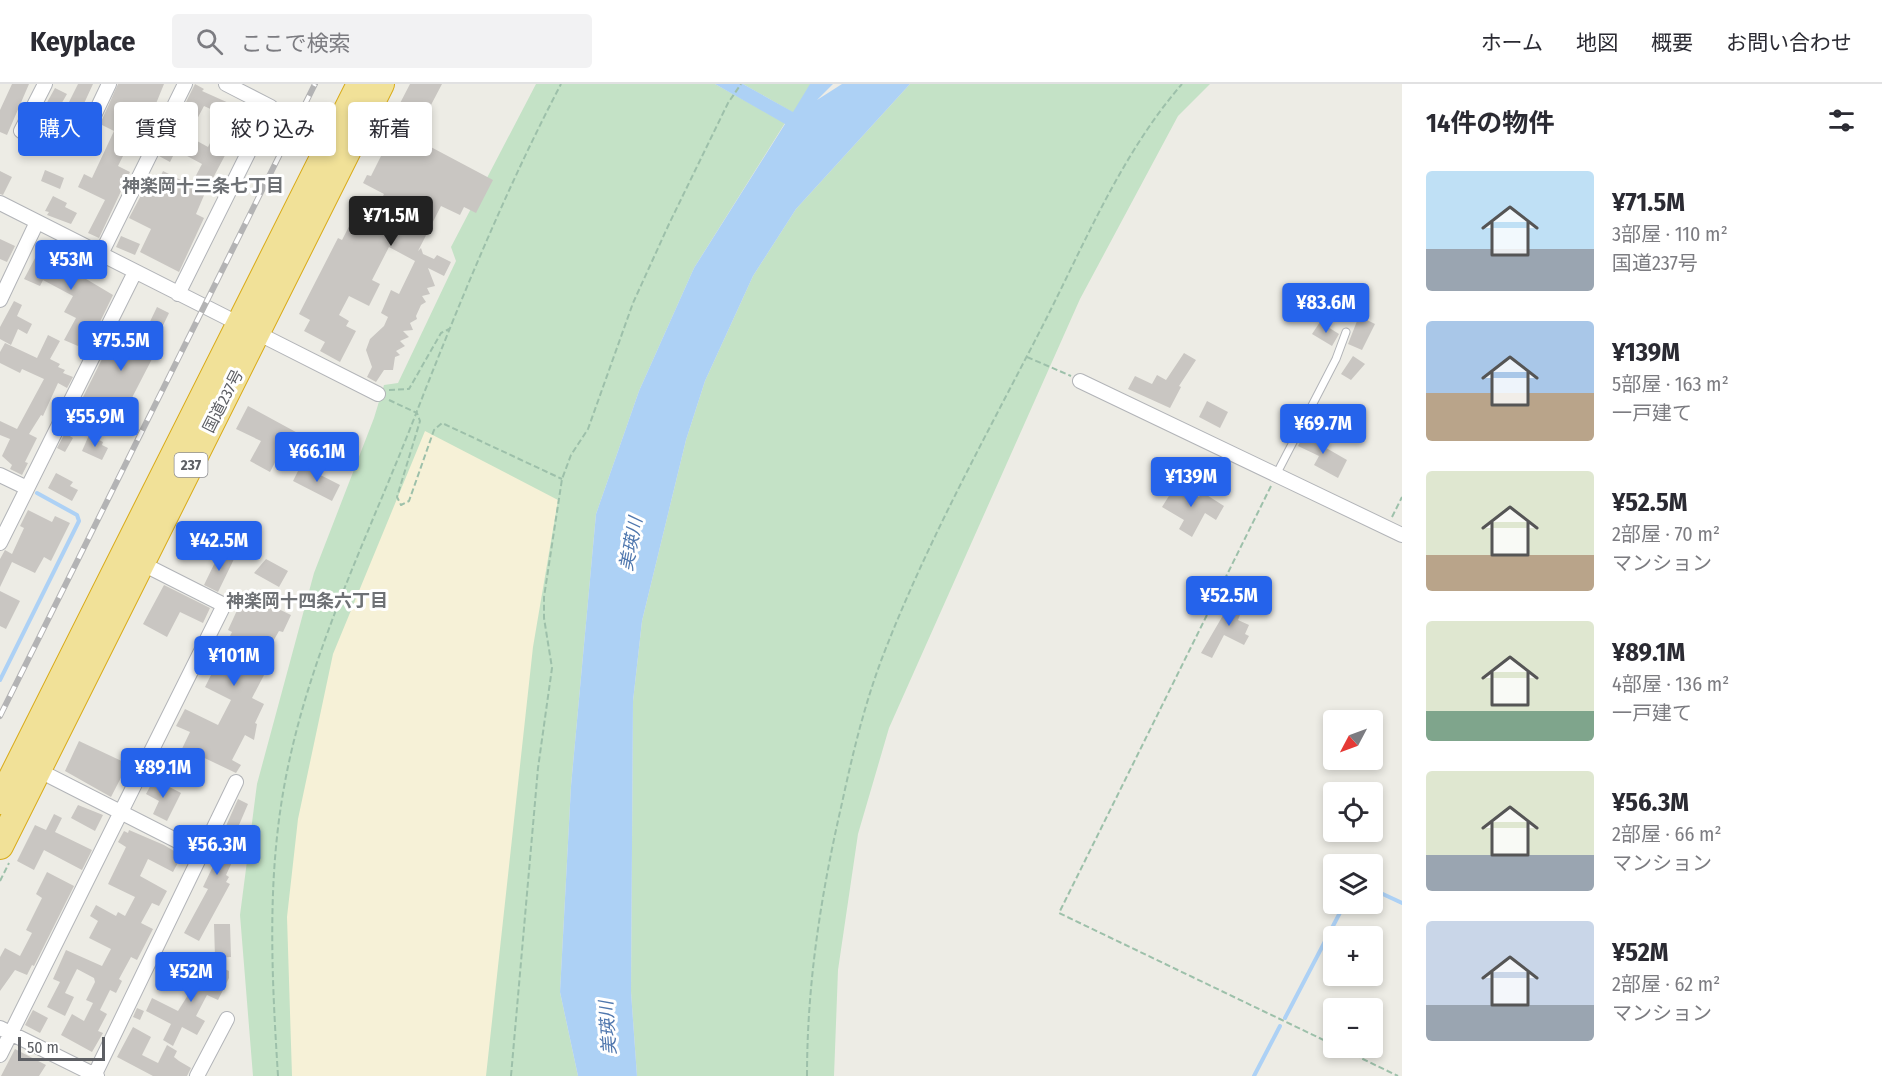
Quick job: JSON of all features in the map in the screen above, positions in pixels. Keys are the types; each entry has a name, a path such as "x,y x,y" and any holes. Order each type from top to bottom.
{"highway":[{"name":"国道237号","path":"306,214 360,84"},
{"name":"国道237号","path":"0,846 29,765 306,214 381,84"},
{"name":"国道237号","path":"0,801 29,765"}],"street":[{"path":"45,84 21,131 48,146 89,126 109,84"},
{"path":"100,254 184,84"},
{"path":"178,294 271,107 226,84"},
{"path":"0,203 378,394"},
{"path":"0,300 38,222"},
{"path":"0,543 135,272"},
{"path":"1080,381 1402,535"},
{"path":"0,475 27,488"},
{"path":"0,1055 6,1030 121,812 224,604 133,559"},
{"path":"29,765 201,853"},
{"path":"6,1030 95,1076 236,782"},
{"path":"198,1076 227,1019"}],"lane":[{"path":"1276,476 1336,359 1346,332"}],"path":[{"path":"278,1076 271,968 272,913 276,844 296,731 328,627 451,328 521,166 561,84"},
{"path":"511,1076 538,768 552,668 544,618 544,597 562,479 570,455 588,429 604,379 638,293 728,103 741,84"},
{"path":"807,1076 813,950 830,857 864,709 885,652 936,532 1137,144 1162,107 1182,84"},
{"path":"378,394 393,389 409,389 443,331 451,328"},
{"path":"1027,357 1080,381"},
{"path":"378,394 417,413 420,424 397,497 401,505 409,501 434,430 442,423 562,479"},
{"path":"1276,476 1059,913 1323,1040"},
{"path":"1387,527 1402,497"},
{"path":"1361,1058 1398,1076"}],"green space":[{"path":"536,84 715,84 785,123 694,268 639,391 596,514 571,786 560,992 578,1076 253,1076 240,915 257,784 314,573 374,418 384,385 398,383 456,261 451,247"},
{"path":"743,84 810,84 811,85 794,113"},
{"path":"910,84 1210,84 1178,116 1080,299 889,728 858,834 838,970 834,1076 637,1076 631,992 633,701 642,621 686,440 705,381 753,276 796,209"}],"sand":[{"path":"425,431 558,500 533,647 486,1076 292,1076 287,917 298,819 333,654"}],"water":[{"name":"美瑛川","path":"715,84 743,84 793,112 810,84 833,84 817,100 842,84 910,84 796,209 753,276 705,381 686,440 642,621 633,701 631,992 637,1076 578,1076 560,992 571,786 596,514 639,391 694,268 785,124"}],"building":[{"path":"12,84 29,84 21,102 18,102 18,110 7,135 0,132 0,110"},
{"path":"78,84 93,84 85,102 69,102"},
{"path":"118,84 164,84 157,102 114,102 114,131 102,125 102,120"},
{"path":"195,84 204,89 202,91 226,102 210,102 210,109 204,106 198,117 198,102 186,102"},
{"path":"410,84 442,84 432,103 401,102"},
{"path":"55,88 67,94 62,102 47,102"},
{"path":"114,131 114,156 123,156 118,166 130,172 99,238 88,233 105,200 78,187 84,174 92,178"},
{"path":"198,142 208,147 210,143 210,156 225,156 196,214 204,218 179,272 140,252 151,229 129,218 147,184 155,188 163,171 191,185 202,164 187,156 198,156"},
{"path":"432,148 493,180 476,213 464,207 460,215 441,206 418,251 421,248 423,254 434,259 437,255 451,262 444,276 428,268 435,286 427,288 430,294 422,296 426,302 421,305 417,319 410,323 413,330 403,331 409,337 400,341 405,346 396,351 400,355 395,357 393,370 384,370 376,382 367,377 372,367 366,350 370,339 384,326 388,317 381,313 391,290 399,294 415,261 389,247 372,280 380,284 369,306 349,296 339,315 349,321 346,326 356,331 340,362 320,351 325,342 304,331 310,320 299,314 338,238 342,240 357,211 372,219 384,194 363,183 367,175 371,176 381,156 432,156"},
{"path":"159,156 173,156 170,162"},
{"path":"45,170 64,178 60,189 41,181"},
{"path":"0,171 12,177 3,195 0,194"},
{"path":"53,196 67,203 65,207 77,213 71,224 47,215 49,212 45,211"},
{"path":"121,236 140,244 135,255 116,247"},
{"path":"0,239 15,246 7,262 0,259"},
{"path":"47,243 54,246 50,253 73,265 71,270 113,295 99,324 92,321 78,346 64,340 76,318 64,312 73,296 43,280 40,286 24,279 42,245"},
{"path":"14,301 22,305 17,316 32,324 27,334 18,329 11,345 0,339 0,327"},
{"path":"157,307 169,313 156,340 163,344 156,358 153,357 120,421 97,409 90,425 73,417 114,335 132,344 139,331 144,334"},
{"path":"1359,316 1375,324 1362,350 1348,344"},
{"path":"1320,322 1339,334 1332,346 1312,334"},
{"path":"48,335 60,341 50,359 60,364 58,367 65,370 63,373 73,377 67,388 58,383 43,416 41,415 29,434 37,438 25,462 28,463 22,475 10,469 12,465 2,456 10,439 0,435 0,421 17,429 44,379 22,369 20,373 0,363 0,352 5,343 37,358"},
{"path":"1184,353 1196,360 1179,386 1181,387 1170,408 1128,389 1135,376 1152,384 1157,375 1166,380"},
{"path":"1353,356 1365,364 1351,380 1341,374"},
{"path":"1207,401 1228,412 1220,428 1199,417"},
{"path":"248,406 316,443 306,464 281,451 270,472 250,461 261,441 236,429"},
{"path":"1307,428 1318,434 1314,441 1347,460 1338,478 1314,465 1319,456 1298,446"},
{"path":"65,433 73,438 65,452 57,448"},
{"path":"89,435 103,442 102,445 108,448 102,460 82,451"},
{"path":"301,465 340,485 332,501 293,481"},
{"path":"1179,466 1187,470 1181,483 1173,479"},
{"path":"56,473 73,482 70,486 78,490 72,501 48,488"},
{"path":"1177,483 1199,497 1202,492 1224,506 1216,520 1205,513 1192,537 1179,529 1184,520 1162,507"},
{"path":"28,510 52,522 55,516 70,523 51,561 44,557 35,573 12,562 0,587 0,559 5,550 12,554 24,528 20,526"},
{"path":"220,552 234,559 218,592 204,585"},
{"path":"266,559 288,571 279,587 254,573"},
{"path":"164,585 210,608 203,623 180,612 167,637 143,624"},
{"path":"0,591 20,601 6,629 0,626"},
{"path":"245,593 291,615 283,632 279,631 267,652 274,656 252,698 264,704 255,723 257,724 254,740 245,735 232,760 241,765 236,773 194,753 184,772 165,761 171,748 180,753 190,732 176,726 185,709 218,725 231,700 205,687 212,673 216,675 226,654 222,652 232,632 228,630"},
{"path":"1236,593 1246,599 1238,620 1249,625 1245,634 1249,636 1244,645 1224,635 1212,658 1201,653"},
{"path":"79,741 128,764 111,797 65,771"},
{"path":"154,779 181,793 167,821 153,814 159,801 146,794"},
{"path":"238,799 248,804 227,853 235,856 226,875 229,877 226,882 230,884 199,941 184,933 208,889 203,887 214,864 210,862"},
{"path":"78,805 103,815 95,831 71,818"},
{"path":"54,814 62,818 55,832 92,850 82,870 44,850 34,870 17,861 35,825 46,830"},
{"path":"129,830 179,854 176,859 179,861 173,872 148,859 140,876 167,891 159,906 152,903 141,923 153,929 137,960 131,957 119,979 122,981 116,993 110,990 100,1010 107,1014 98,1031 103,1033 92,1052 61,1035 72,1014 84,1021 93,1003 86,1000 95,982 94,978 77,969 65,993 74,997 65,1016 47,1007 60,982 53,979 66,950 102,966 111,949 89,938 98,921 90,916 96,905 116,916 118,912 125,916 135,897 108,884 126,847 118,842 124,831 128,833"},
{"path":"47,872 74,886 34,966 32,965 27,975 15,970 0,991 0,957 5,948 20,956 32,933 26,930 42,898 36,894"},
{"path":"214,924 230,924 231,957 215,958"},
{"path":"212,963 229,971 229,978 218,1000 207,995 196,1016 205,1021 197,1035 182,1027 173,1046 163,1040 171,1024 146,1011 152,998 178,1011 193,987 190,986 197,971 200,973 203,967 209,970"},
{"path":"137,1008 144,1011 140,1020 133,1017"},
{"path":"33,1010 48,1018 40,1033 25,1025"},
{"path":"133,1027 151,1037 142,1055 158,1063 167,1045 177,1051 174,1057 191,1068 187,1076 153,1076 117,1057"},
{"path":"15,1049 46,1065 39,1076 1,1076"}],"waterway":[{"path":"0,680 79,521 77,515 37,493"},
{"path":"1383,894 1402,903"},
{"path":"1285,1018 1339,914"},
{"path":"1254,1076 1280,1026"}],"railway":[{"path":"0,716 315,84"}],"district":[{"name":"神楽岡十三条七丁目","path":"203,186"},
{"name":"神楽岡十四条六丁目","path":"307,601"}]}
